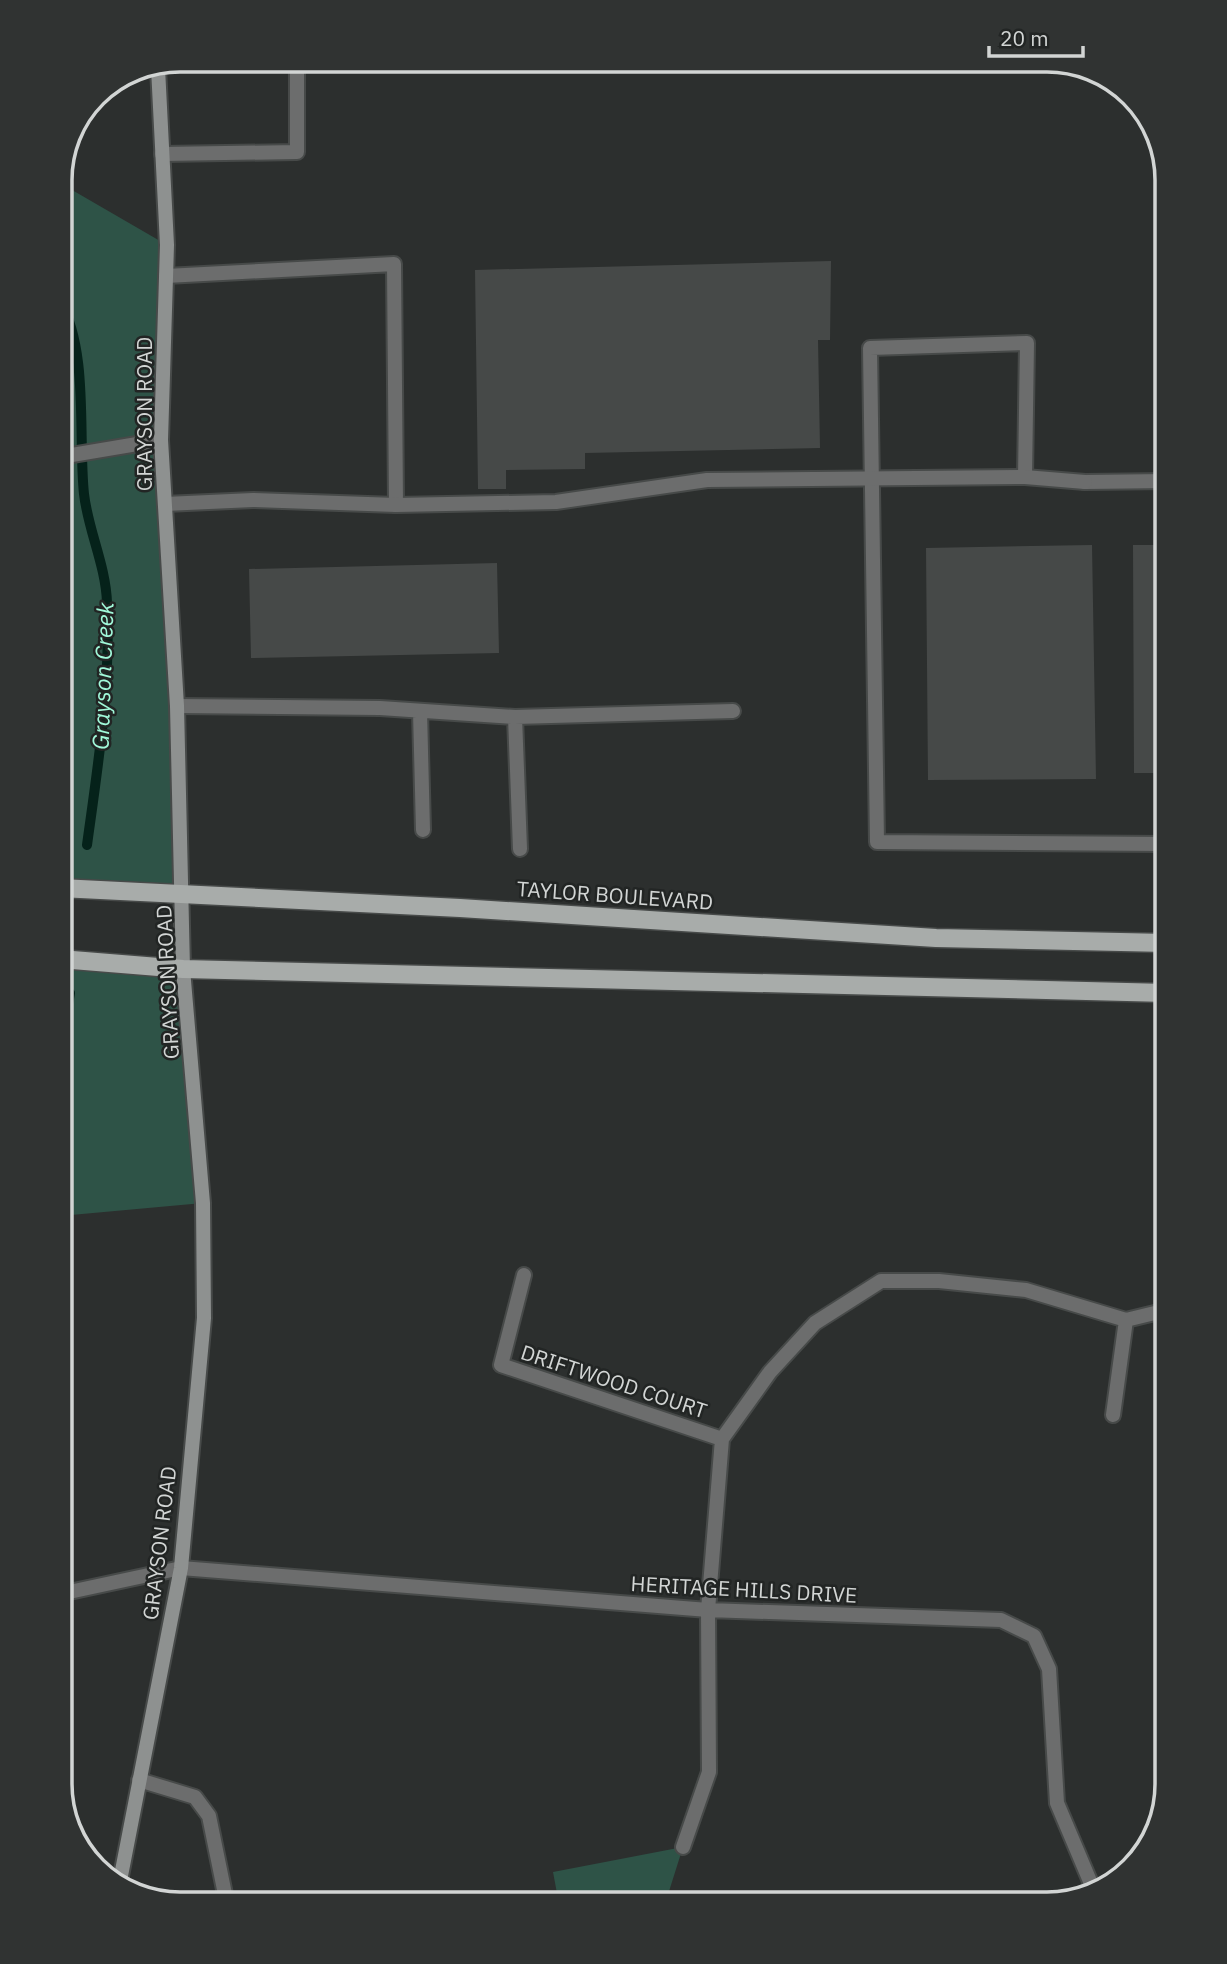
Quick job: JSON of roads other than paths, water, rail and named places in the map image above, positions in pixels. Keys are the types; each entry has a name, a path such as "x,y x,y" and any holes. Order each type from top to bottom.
{"main road":[{"name":"TAYLOR BOULEVARD","path":"72,889 460,908 936,938 1155,943"},
{"path":"72,960 183,969 1155,993"}],"street":[{"path":"162,154 297,152 297,72"},
{"name":"GRAYSON ROAD","path":"121,1875 181,1568 204,1318 203,1203 183,969 184,894 177,706 161,440 166,276 158,75"},
{"path":"166,276 320,270 394,264 396,505"},
{"path":"1025,477 1027,343 870,348 877,842 1155,844"},
{"path":"72,454 121,444 161,440"},
{"path":"165,504 253,500 396,505 556,502 707,480 1025,477 1085,482 1155,481"},
{"path":"177,706 420,711 515,717 733,711"},
{"path":"420,711 424,830"},
{"path":"515,717 520,849"},
{"name":"DRIFTWOOD COURT","path":"524,1275 501,1365 722,1439"},
{"path":"683,1846 709,1772 708,1611 722,1439 770,1372 815,1323 881,1281 939,1281 1026,1290 1126,1320 1155,1313"},
{"path":"1113,1415 1126,1320"},
{"name":"HERITAGE HILLS DRIVE","path":"72,1591 181,1568 708,1611 1001,1620 1034,1636 1049,1669 1057,1803 1091,1883"},
{"path":"139,1780 195,1797 209,1816 225,1892"}],"waterway":[{"name":"Grayson Creek","path":"72,332 81,395 84,494 104,575 108,633 99,755 87,845"}]}
